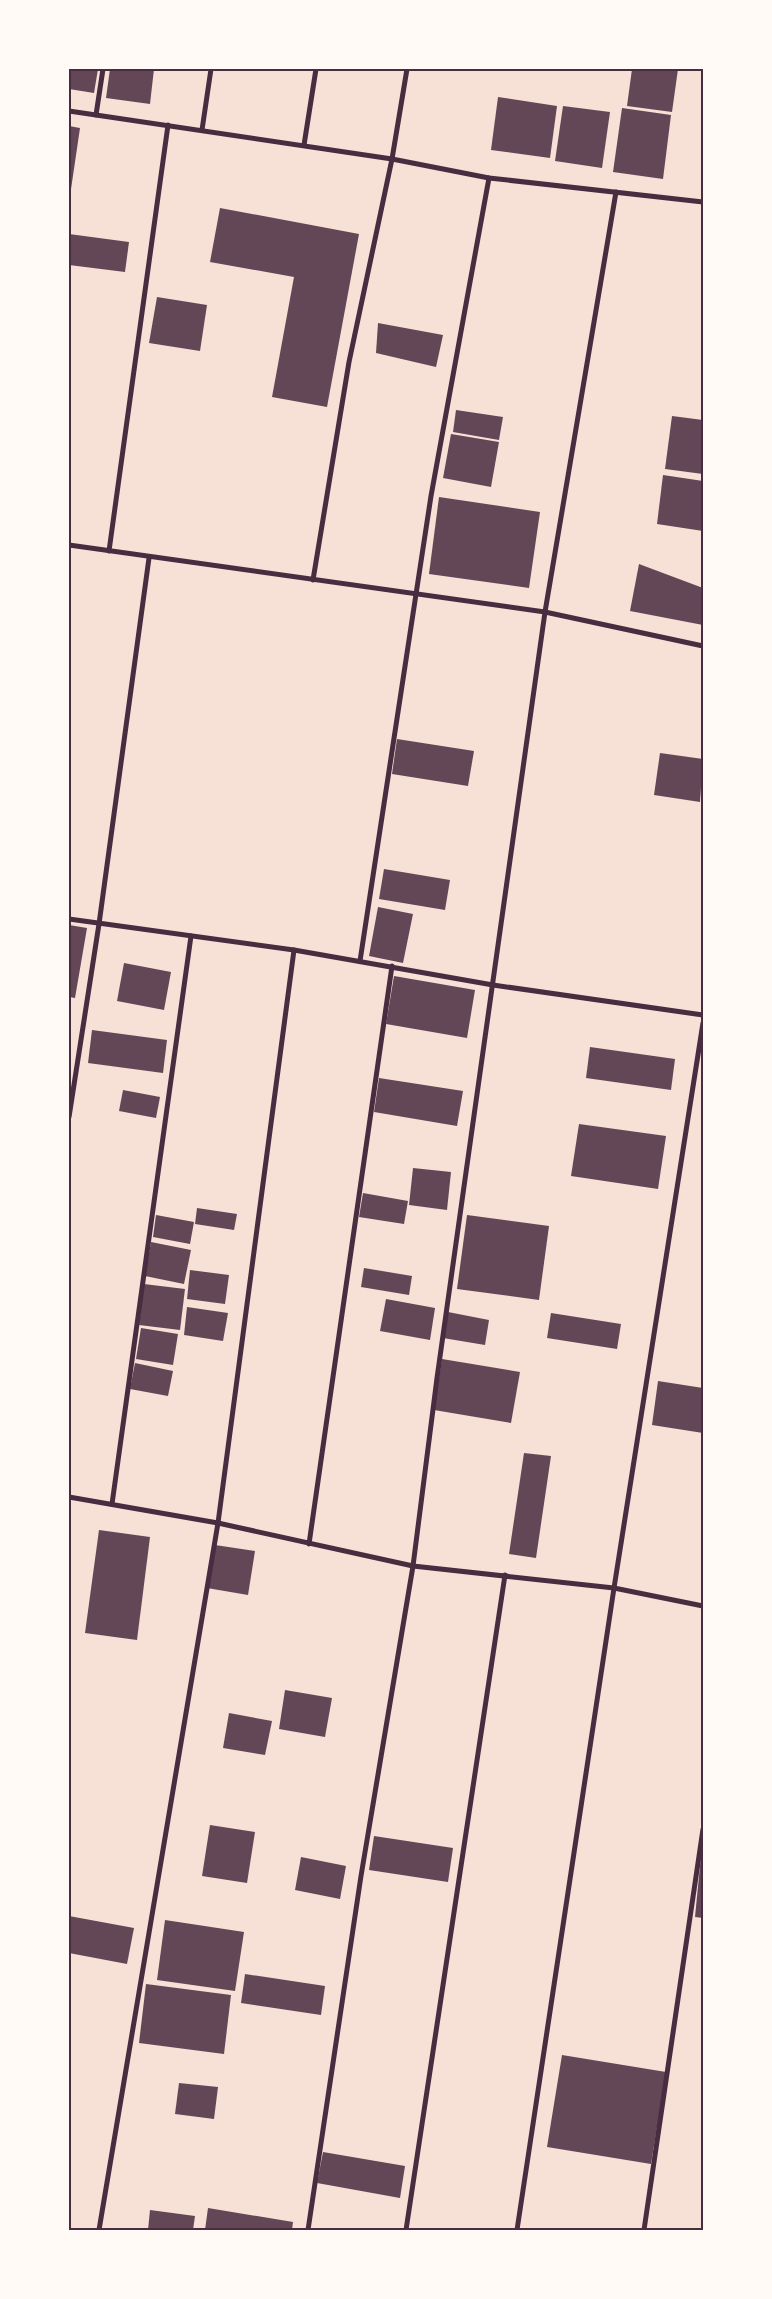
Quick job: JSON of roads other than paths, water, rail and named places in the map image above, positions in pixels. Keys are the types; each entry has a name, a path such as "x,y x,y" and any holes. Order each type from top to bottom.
{"street":[{"path":"96,115 103,69"},
{"path":"202,130 211,69"},
{"path":"304,145 316,69"},
{"path":"312,580 349,362 392,159 407,69"},
{"path":"69,111 392,159 489,178 703,202"},
{"path":"108,551 168,125"},
{"path":"360,961 431,496 489,178"},
{"path":"308,2230 361,1876 413,1566 437,1378 546,612 616,192"},
{"path":"69,545 149,558 546,612 703,646"},
{"path":"69,1117 99,924 149,558"},
{"path":"69,919 294,950 493,985 703,1015"},
{"path":"112,1504 191,936"},
{"path":"99,2230 218,1523 294,950"},
{"path":"309,1544 392,966"},
{"path":"518,2230 614,1588 703,1023"},
{"path":"69,1497 218,1523 413,1566 614,1588 703,1606"},
{"path":"406,2230 505,1575"},
{"path":"644,2230 703,1829"}]}
